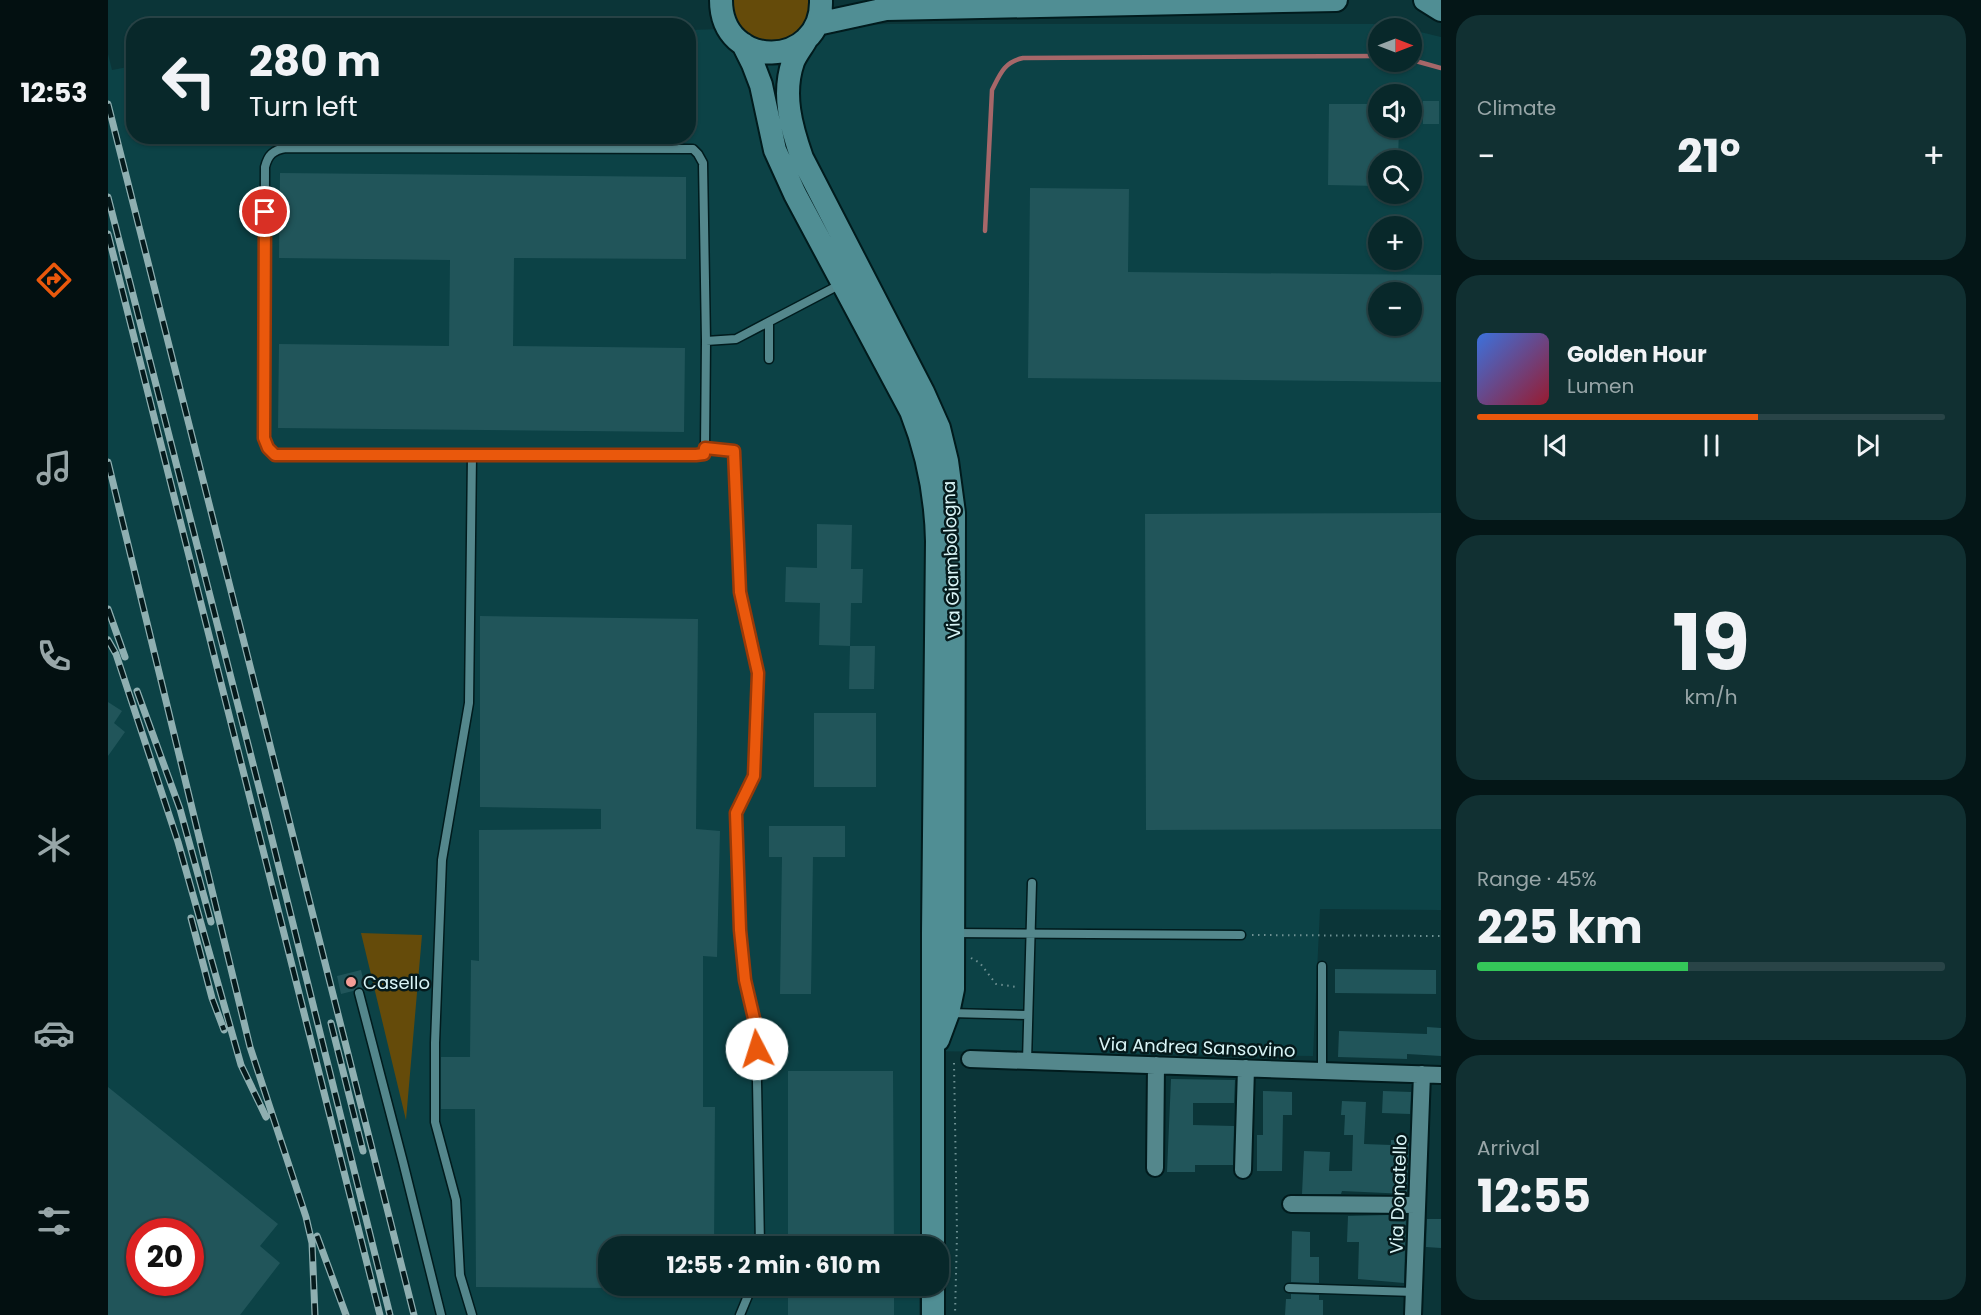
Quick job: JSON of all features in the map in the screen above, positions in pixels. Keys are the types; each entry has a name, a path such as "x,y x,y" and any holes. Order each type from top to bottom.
{"street":[{"name":"Via Giambologna","path":"721,0 722,15 727,26 743,44 753,64 761,85 775,150 795,194 923,392 939,428 947,461 954,513 947,933 953,989 948,1013 933,1055"},
{"name":"Via Giambologna","path":"821,0 812,31 794,61 788,84 788,109 802,158 922,439 930,469 936,508 933,1236"},
{"path":"862,0 886,9"},
{"path":"743,44 757,51 776,53 795,47 812,31 886,9 1336,0"},
{"path":"1425,0 1441,10"},
{"path":"1435,0 1441,10"},
{"name":"Via Giambologna","path":"935,669 942,706 948,808"},
{"name":"Via Andrea Sansovino","path":"970,1059 1441,1075"},
{"path":"1155,1168 1156,1065"},
{"path":"1243,1170 1245,1068"},
{"name":"Via Donatello","path":"1413,1315 1422,1074"},
{"path":"1291,1204 1418,1205"},
{"path":"933,1296 933,1315"}],"lane":[{"path":"286,148 693,149 703,163 704,174 705,448 702,455 275,455 268,448 264,438 265,167 267,158 272,153 286,148"},
{"path":"706,341 736,339 769,322 855,285"},
{"path":"769,322 769,359"},
{"path":"705,448 734,451 740,592 758,673 754,776 736,813 741,940 745,980 756,1027 760,1236"},
{"path":"471,455 469,703 442,860 435,1043 435,1122 456,1200 460,1275 472,1315"},
{"path":"1027,1061 1032,883"},
{"path":"947,933 1241,935"},
{"path":"1322,966 1322,1071"},
{"path":"359,993 404,1162 441,1315"},
{"path":"948,1013 1028,1015"},
{"path":"1289,1288 1414,1292"},
{"path":"740,1315 748,1296"}],"path":[{"path":"1241,935 1441,936"},
{"path":"962,958 971,958 980,963 996,984 1019,988"},
{"path":"954,1315 957,1234 954,1060 970,1059"}],"shaded area":[{"path":"729,0 810,0 809,12 802,28 789,37 761,43 735,25"},
{"path":"890,24 1368,24 1368,72 1422,72 1422,32 1441,37 1441,910 1320,909 1313,1056 923,1051 920,1236 598,1236 598,1296 919,1296 919,1315 108,1315 108,54 112,70 126,67 126,144 696,144 696,30"},
{"path":"361,933 422,935 406,1120"}],"building":[{"path":"1423,101 1439,101 1439,124 1423,124"},
{"path":"1329,104 1368,104 1368,138 1399,138 1398,150 1368,150 1368,186 1328,185"},
{"path":"280,173 686,177 686,259 514,258 513,346 685,348 684,432 278,428 279,344 449,346 450,260 279,258"},
{"path":"1030,188 1129,189 1128,272 1441,275 1441,382 1028,378"},
{"path":"1441,513 1441,829 1146,830 1145,514"},
{"path":"817,524 852,525 851,569 863,569 862,603 851,603 850,646 819,645 820,603 785,602 786,567 817,568"},
{"path":"480,616 698,619 696,829 720,831 717,957 703,956 703,1107 715,1107 714,1236 598,1236 598,1288 476,1287 475,1109 441,1109 441,1057 470,1057 471,960 479,961 479,830 601,829 601,809 480,807"},
{"path":"850,646 875,646 874,689 849,689"},
{"path":"108,702 122,711 114,723 125,732 108,756"},
{"path":"814,713 876,713 876,787 814,787"},
{"path":"769,826 845,826 845,857 813,857 811,994 780,994 782,857 769,857"},
{"path":"1335,969 1436,970 1436,994 1335,993"},
{"name":"Casello","path":"361,970 365,988 358,987 341,994 337,976"},
{"path":"1427,1027 1441,1028 1441,1056 1407,1054 1407,1059 1338,1057 1339,1031 1427,1034"},
{"path":"788,1071 893,1071 894,1236 788,1236"},
{"path":"1171,1079 1235,1080 1234,1103 1193,1103 1193,1125 1234,1126 1233,1165 1195,1165 1195,1172 1167,1172"},
{"path":"108,1087 278,1224 260,1246 280,1263 240,1315 108,1315"},
{"path":"1263,1091 1292,1092 1292,1115 1283,1115 1282,1171 1257,1171 1257,1135 1263,1135"},
{"path":"1383,1091 1411,1092 1410,1114 1382,1113"},
{"path":"1342,1101 1366,1102 1364,1144 1391,1145 1391,1140 1409,1141 1407,1194 1342,1191 1341,1194 1302,1194 1304,1151 1330,1152 1329,1171 1352,1171 1353,1135 1344,1135 1345,1115 1341,1115"},
{"path":"1406,1215 1404,1283 1358,1279 1359,1242 1347,1242 1348,1216"},
{"path":"1427,1219 1441,1219 1441,1248 1426,1247"},
{"path":"1292,1231 1310,1232 1310,1257 1319,1257 1319,1283 1291,1282"},
{"path":"1291,1294 1319,1295 1319,1300 1323,1300 1323,1315 1285,1315 1286,1299 1291,1299"},
{"path":"788,1296 894,1296 894,1315 788,1315"}],"waterway":[{"path":"985,231 992,90 1003,70 1011,62 1023,58 1368,56"},
{"path":"1422,63 1441,68"}],"railway":[{"path":"108,104 414,1315"},
{"path":"108,197 264,807 390,1315"},
{"path":"108,234 380,1315"},
{"path":"108,462 250,1047 306,1217 312,1243 315,1315"},
{"path":"108,609 125,657"},
{"path":"108,640 116,654 178,842 241,1065 266,1117"},
{"path":"137,691 180,809 211,922"},
{"path":"191,918 212,998 224,1030"},
{"path":"331,1023 363,1151"},
{"path":"317,1236 346,1315"}],"place":[{"name":"Casello","path":"351,982"}],"route":[{"path":"265,212 264,438 268,448 275,455 702,455 705,448 734,451 740,592 758,673 754,776 736,813 740,930 745,980 756,1027 757,1049"}]}
